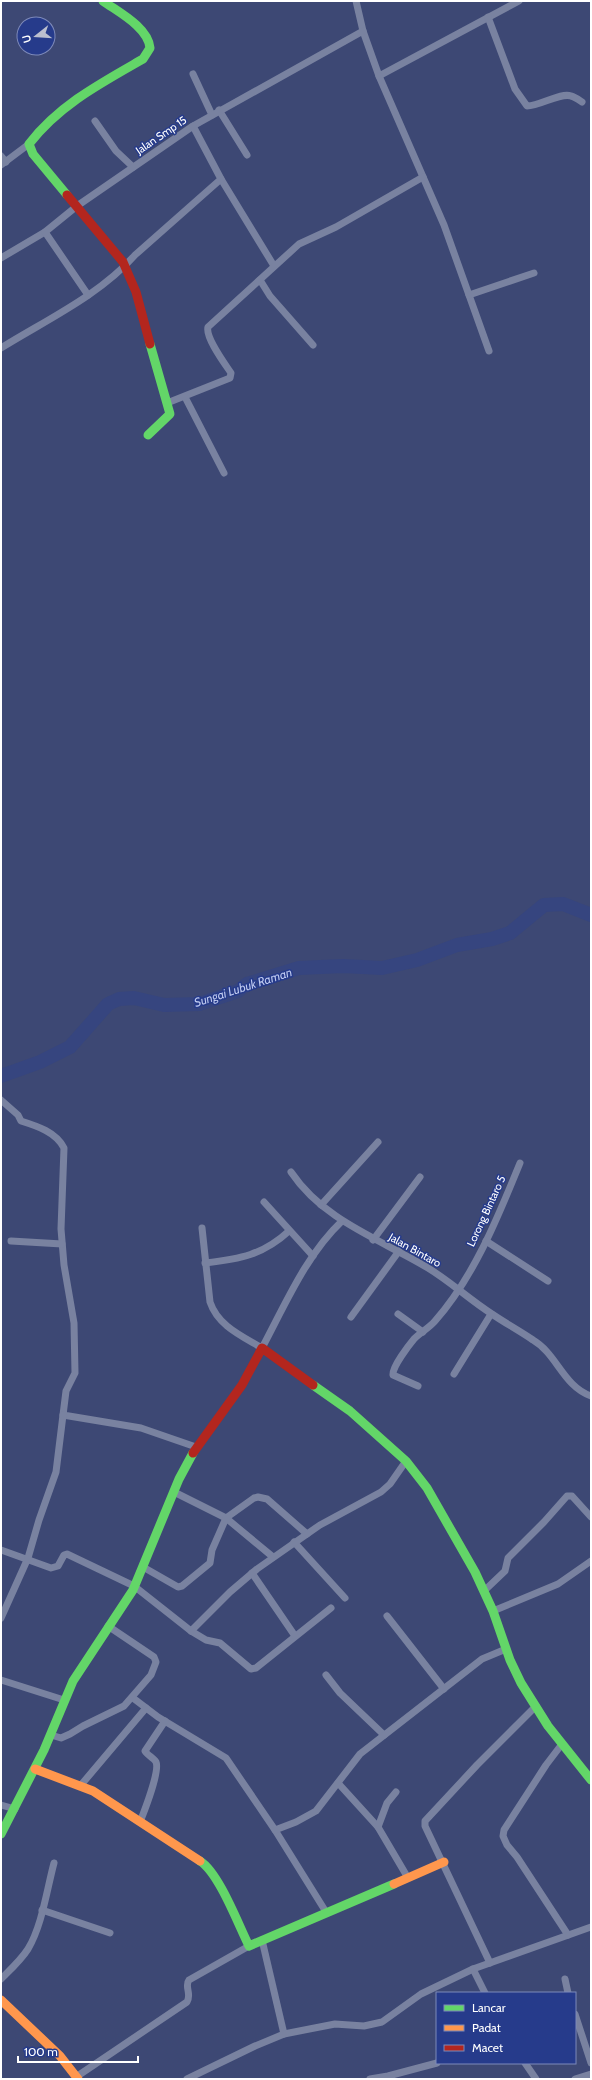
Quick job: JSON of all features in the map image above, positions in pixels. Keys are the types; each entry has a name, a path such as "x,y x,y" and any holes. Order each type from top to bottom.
{"street":[{"path":"1,156 4,164 29,144 48,122 80,96 143,59 148,53 150,47 148,40 142,32 103,1"},
{"path":"356,1 363,31 380,76 444,225 488,351"},
{"path":"380,76 519,1"},
{"path":"488,17 515,89 527,106 538,105 566,95 573,96 582,102"},
{"name":"Jalan Smp 15","path":"1,258 45,232 77,206 193,126 219,110 363,31"},
{"path":"193,74 212,115"},
{"path":"219,110 247,155"},
{"path":"95,121 116,150 132,167"},
{"path":"193,126 221,179 274,266"},
{"path":"29,144 33,154 77,206 125,267 136,292 170,414 148,435"},
{"path":"167,403 230,378 231,373 207,330 274,266 299,244 336,227 423,177"},
{"path":"1,348 88,294 125,267 135,255 221,179"},
{"path":"45,232 88,294"},
{"path":"469,295 534,273"},
{"path":"260,280 270,296 313,345"},
{"path":"185,397 224,473"},
{"path":"1,1100 18,1115 21,1121 41,1128 60,1140 64,1148 62,1244 64,1265 74,1317 75,1368 75,1373 66,1391 56,1472 39,1520 28,1558 1,1618"},
{"path":"321,1205 378,1142"},
{"name":"Lorong Bintaro 5","path":"418,1386 396,1377 393,1371 415,1338 436,1320 459,1289 486,1241 520,1163"},
{"name":"Jalan Bintaro","path":"292,1172 309,1194 342,1221 354,1226 373,1240 399,1251 459,1289 491,1314 536,1341 566,1378 576,1388 591,1396"},
{"path":"373,1240 420,1177"},
{"path":"264,1202 313,1256"},
{"path":"1,1834 51,1735 64,1700 108,1626 126,1602 143,1567 174,1492 196,1447 242,1385 313,1256 331,1232 342,1221"},
{"path":"202,1228 210,1302 216,1316 229,1328 262,1348 350,1411 406,1461 427,1488 484,1591 520,1683 562,1744 591,1780"},
{"path":"205,1263 237,1259 253,1254 273,1244 289,1231"},
{"path":"11,1241 62,1244"},
{"path":"486,1241 548,1281"},
{"path":"351,1317 399,1251"},
{"path":"398,1314 423,1332"},
{"path":"454,1374 491,1314"},
{"path":"63,1415 141,1428 196,1447"},
{"path":"191,1630 252,1573 294,1542 381,1492 390,1484 406,1461"},
{"path":"174,1492 226,1518 274,1557"},
{"path":"484,1591 506,1571 508,1558 544,1522 567,1496 572,1496 591,1517"},
{"path":"143,1567 178,1587 182,1586 210,1563 216,1540 226,1518 250,1500 262,1497 267,1499 307,1534"},
{"path":"294,1542 345,1598"},
{"path":"1,1550 28,1558 53,1568 58,1566 64,1555 67,1554 134,1586 191,1630 206,1640 220,1643 253,1669 331,1608"},
{"path":"493,1611 558,1584 591,1561"},
{"path":"252,1573 295,1636"},
{"path":"387,1616 444,1689"},
{"path":"51,1735 60,1738 113,1713 133,1698 155,1667 155,1659 152,1655 108,1626"},
{"path":"275,1830 296,1822 316,1811 360,1754 482,1659 506,1649"},
{"path":"326,1675 340,1693 384,1735"},
{"path":"1,1680 64,1700"},
{"path":"133,1698 158,1718 226,1758 275,1830 326,1912"},
{"path":"490,1963 444,1862 425,1826 425,1821 477,1765 536,1706"},
{"path":"81,1785 146,1708"},
{"path":"140,1822 149,1799 156,1768 155,1760 145,1751 165,1721"},
{"path":"562,1744 541,1771 504,1830 503,1836 507,1845 517,1857 568,1935"},
{"path":"35,1769 81,1785 93,1791 207,1864 249,1946"},
{"path":"338,1783 378,1827 408,1878"},
{"path":"378,1827 387,1803 396,1792"},
{"path":"1,1805 14,1809"},
{"path":"1,2000 51,2047 77,2078 187,2002 190,1997 186,1984 189,1980 249,1946 444,1862"},
{"path":"1,1979 29,1948 42,1910 54,1863"},
{"path":"42,1910 110,1933"},
{"path":"187,2079 255,2046 284,2034 335,2024 364,2026 382,2022 421,1994 473,1969 591,1927"},
{"path":"262,1940 284,2034"},
{"path":"473,1969 484,1992"},
{"path":"564,1979 568,1992"},
{"path":"576,2017 591,2063"},
{"path":"370,2079 401,2073 436,2062"},
{"path":"526,2064 536,2079"},
{"path":"575,2079 591,2074"}],"waterway":[{"name":"Sungai Lubuk Raman","path":"1,1076 40,1062 70,1047 108,1004 119,999 134,998 164,1005 199,1004 238,991 247,984 299,968 343,966 382,968 417,960 457,945 492,939 510,933 544,905 563,904 591,915"}],"traffic: fast":[{"path":"67,195 33,154 29,144 41,130 67,106 96,86 143,59 150,48 144,33 124,15 103,1"},
{"path":"148,435 170,414 150,344"},
{"path":"313,1385 350,1411 406,1461 427,1488 475,1572 493,1611 510,1660 521,1683 548,1726 591,1780"},
{"path":"1,1834 44,1750 73,1681 133,1590 179,1479 193,1453"},
{"path":"200,1861 207,1867 221,1887 249,1946 394,1884"}],"traffic: slow":[{"path":"35,1769 93,1791 200,1861"},
{"path":"394,1884 444,1862"},
{"path":"1,2000 60,2056 78,2079"}],"traffic: jam":[{"path":"67,195 123,262 136,292 150,344"},
{"path":"193,1453 242,1385 262,1348 313,1385"}]}
